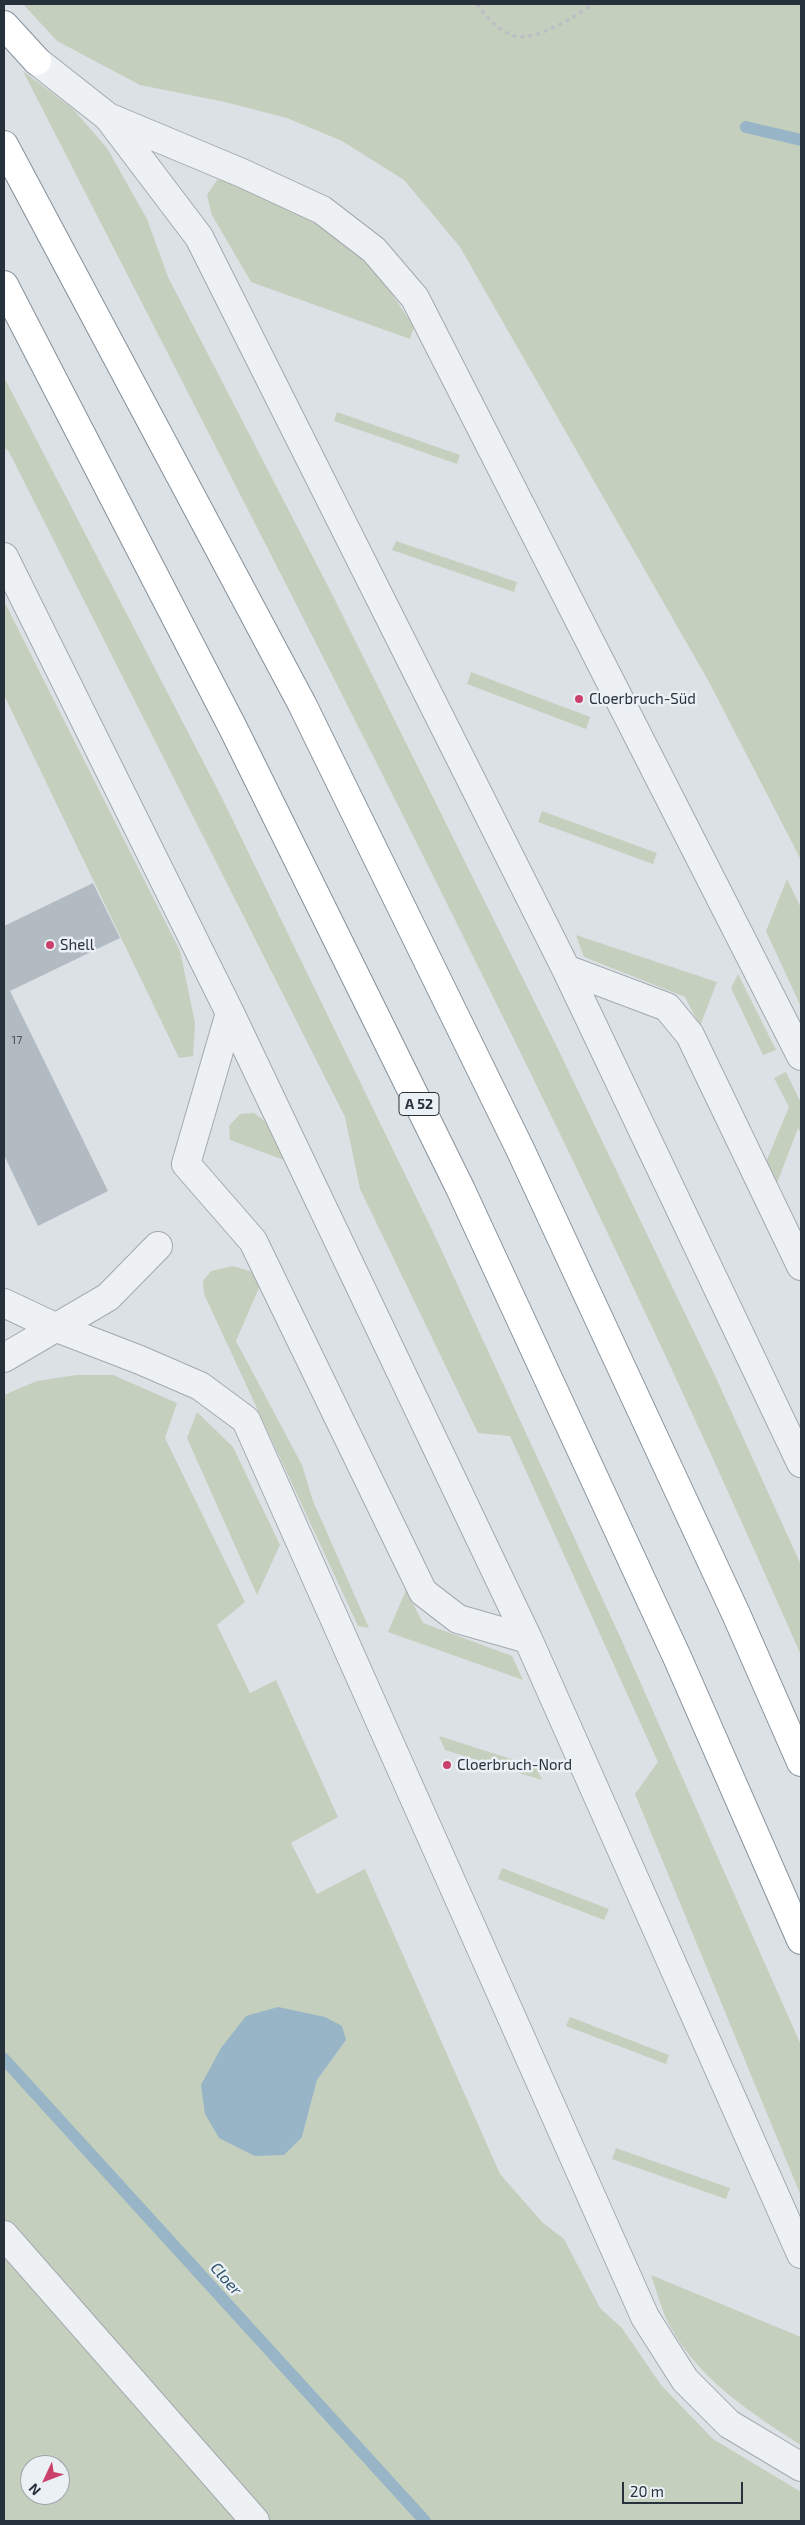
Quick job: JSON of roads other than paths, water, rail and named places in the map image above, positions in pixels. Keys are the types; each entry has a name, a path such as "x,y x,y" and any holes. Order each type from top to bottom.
{"highway":[{"path":"4,25 37,61"},
{"path":"4,145 302,704 520,1149 736,1614 801,1762"},
{"name":"A 52","path":"4,285 233,728 460,1188 678,1657 801,1940"}],"lane":[{"path":"37,61 108,117 199,237 566,969 801,1463"},
{"path":"108,117 242,172 322,210 374,250 415,298 801,1056"},
{"path":"4,557 230,1013 528,1639 801,2254"},
{"path":"566,969 666,1007 690,1035 801,1266"},
{"path":"230,1013 186,1164 253,1241 423,1592 458,1619 528,1639"},
{"path":"4,1358 108,1297 158,1246"},
{"path":"4,1303 57,1328 140,1360 200,1386 246,1420 645,2317 685,2380 729,2424 801,2467"},
{"path":"4,2235 255,2521"}],"water":[{"path":"278,2007 325,2017 342,2026 346,2040 317,2080 302,2137 284,2155 255,2156 219,2138 205,2114 201,2085 221,2048 246,2016"}],"waterway":[{"path":"746,127 801,140"},
{"name":"Cloer","path":"4,2059 425,2521"}],"place":[{"name":"Cloerbruch-Süd","path":"579,699"},
{"name":"Shell","path":"50,945"},
{"name":"Cloerbruch-Nord","path":"447,1765"}]}
